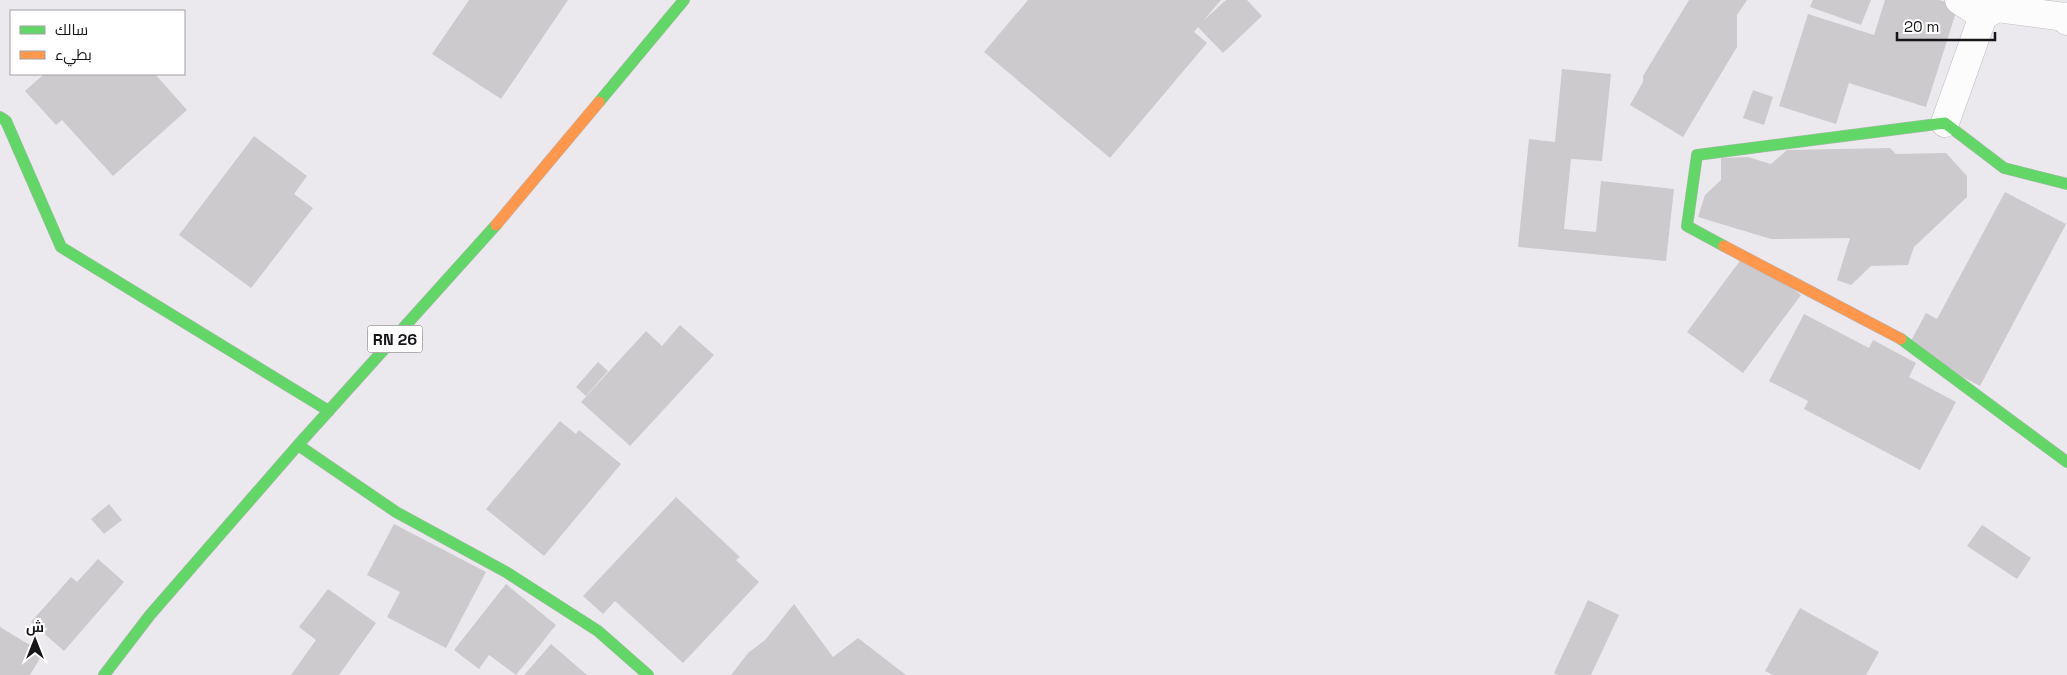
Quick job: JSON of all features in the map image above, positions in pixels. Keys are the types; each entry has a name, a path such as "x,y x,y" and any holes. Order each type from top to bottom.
{"street":[{"name":"RN 26","path":"104,675 150,615 298,445 472,255 684,0"},
{"path":"1959,0 1993,8 2066,18"},
{"path":"1945,123 1993,8"},
{"path":"0,117 6,120 61,246 329,411"},
{"path":"2067,184 2004,168 1945,123 1697,155 1687,226 1894,334 2067,462"},
{"path":"298,445 396,512 506,572 598,631 648,675"}],"building":[{"path":"469,0 568,0 501,99 432,54"},
{"path":"1028,0 1221,0 1203,21 1226,0 1247,0 1262,16 1223,53 1198,27 1194,32 1207,43 1110,158 984,52"},
{"path":"1689,0 1747,0 1737,15 1737,47 1683,137 1630,105 1643,82 1643,76"},
{"path":"1813,0 1871,0 1861,25 1810,7"},
{"path":"1885,0 1939,0 1958,6 1926,107 1849,83 1836,124 1779,106 1808,14 1874,35"},
{"path":"1562,69 1611,74 1602,161 1571,159 1564,229 1596,232 1601,181 1674,189 1666,261 1518,247 1529,139 1555,142"},
{"path":"43,75 156,75 187,110 113,176 62,120 56,125 25,91"},
{"path":"1753,90 1773,97 1764,125 1743,118"},
{"path":"254,136 307,176 294,194 313,208 251,288 179,235"},
{"path":"1890,148 1896,154 1946,153 1967,176 1967,197 1914,247 1908,265 1871,266 1851,285 1837,280 1850,238 1771,239 1698,217 1705,195 1721,180 1721,158 1748,157 1771,164 1787,150"},
{"path":"2005,192 2066,224 1980,386 1907,348 1926,313 1937,319"},
{"path":"1745,254 1801,295 1743,373 1687,332"},
{"path":"1804,314 1869,348 1873,340 1916,363 1909,377 1956,402 1920,470 1804,409 1808,401 1769,381"},
{"path":"680,325 714,355 630,446 581,402 646,331 662,346"},
{"path":"598,362 608,371 586,396 576,387"},
{"path":"560,421 576,434 579,430 621,464 544,556 486,509"},
{"path":"676,497 740,557 736,560 759,582 683,663 615,601 603,614 583,596"},
{"path":"109,504 122,520 104,534 91,519"},
{"path":"394,524 486,572 446,648 387,617 400,592 367,575"},
{"path":"1982,525 2031,558 2017,579 1967,546"},
{"path":"98,559 124,582 64,651 31,622 71,577 77,582"},
{"path":"506,584 556,625 516,675 489,655 479,669 454,650"},
{"path":"328,589 376,623 339,675 291,675 316,640 299,627"},
{"path":"1588,600 1619,615 1591,675 1557,675 1554,673"},
{"path":"794,604 833,657 858,638 906,675 731,675 748,653 765,640"},
{"path":"1800,608 1879,652 1866,675 1773,675 1765,671"},
{"path":"0,627 43,653 30,675 0,675"},
{"path":"551,644 587,675 524,675"}],"traffic: fast":[{"path":"599,102 684,0"},
{"path":"0,117 6,121 61,247 329,411"},
{"path":"1724,246 1687,226 1697,155 1945,123 2004,168 2067,184"},
{"path":"104,675 150,615 298,445 496,225"},
{"path":"1901,339 2067,462"},
{"path":"298,445 396,512 506,572 598,631 648,675"}],"traffic: slow":[{"path":"496,225 599,102"},
{"path":"1724,246 1901,339"}]}
